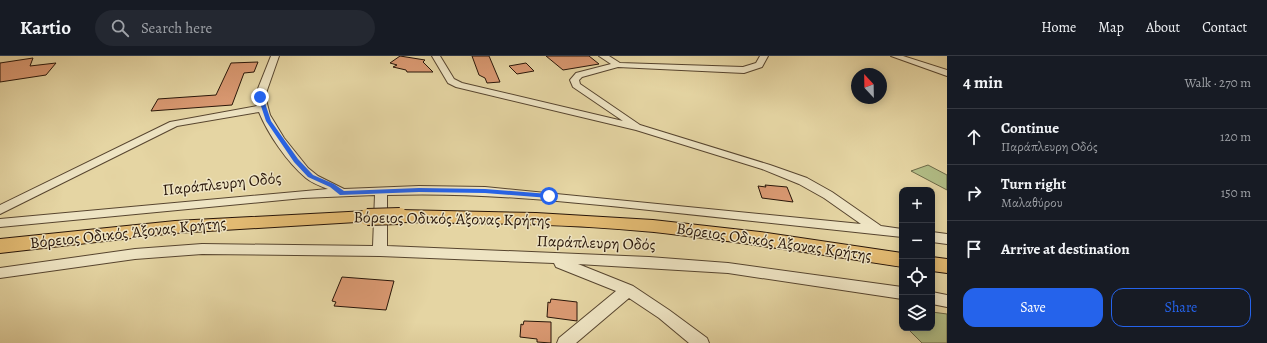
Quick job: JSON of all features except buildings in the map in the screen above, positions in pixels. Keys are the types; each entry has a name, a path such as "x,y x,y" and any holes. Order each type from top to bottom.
{"highway":[{"name":"Βόρειος Οδικός Άξονας Κρήτης","path":"0,246 175,227 400,216 503,218 617,223 710,233 899,260"},
{"path":"935,264 947,266"}],"street":[{"path":"275,56 260,97 268,121 296,160 310,176 332,185 342,193"},
{"path":"603,56 618,65"},
{"path":"639,128 618,112 576,85 574,80 580,75 618,65 744,70 759,65 764,56"},
{"path":"895,56 947,73"},
{"path":"439,57 451,81 460,85 639,128 724,152 803,181 828,195 877,230"},
{"path":"0,210 174,124 263,108"},
{"name":"Παράπλευρη Οδός","path":"0,223 303,194 419,190 477,191 549,196 899,233"},
{"path":"380,251 381,192"},
{"path":"935,238 947,240"},
{"name":"Παράπλευρη Οδός","path":"0,272 135,254 202,249 380,251 553,260 649,262 728,268 899,293"},
{"path":"553,260 628,290 664,314 701,343"},
{"path":"569,341 628,290"},
{"path":"935,299 947,301"}],"green space":[{"path":"928,165 947,175 947,190 911,171"},
{"path":"935,312 947,314 947,343 922,343 910,331 935,331"}],"route":[{"path":"260,97 268,121 296,160 310,176 332,185 342,193 419,190 485,191 549,196"}]}
